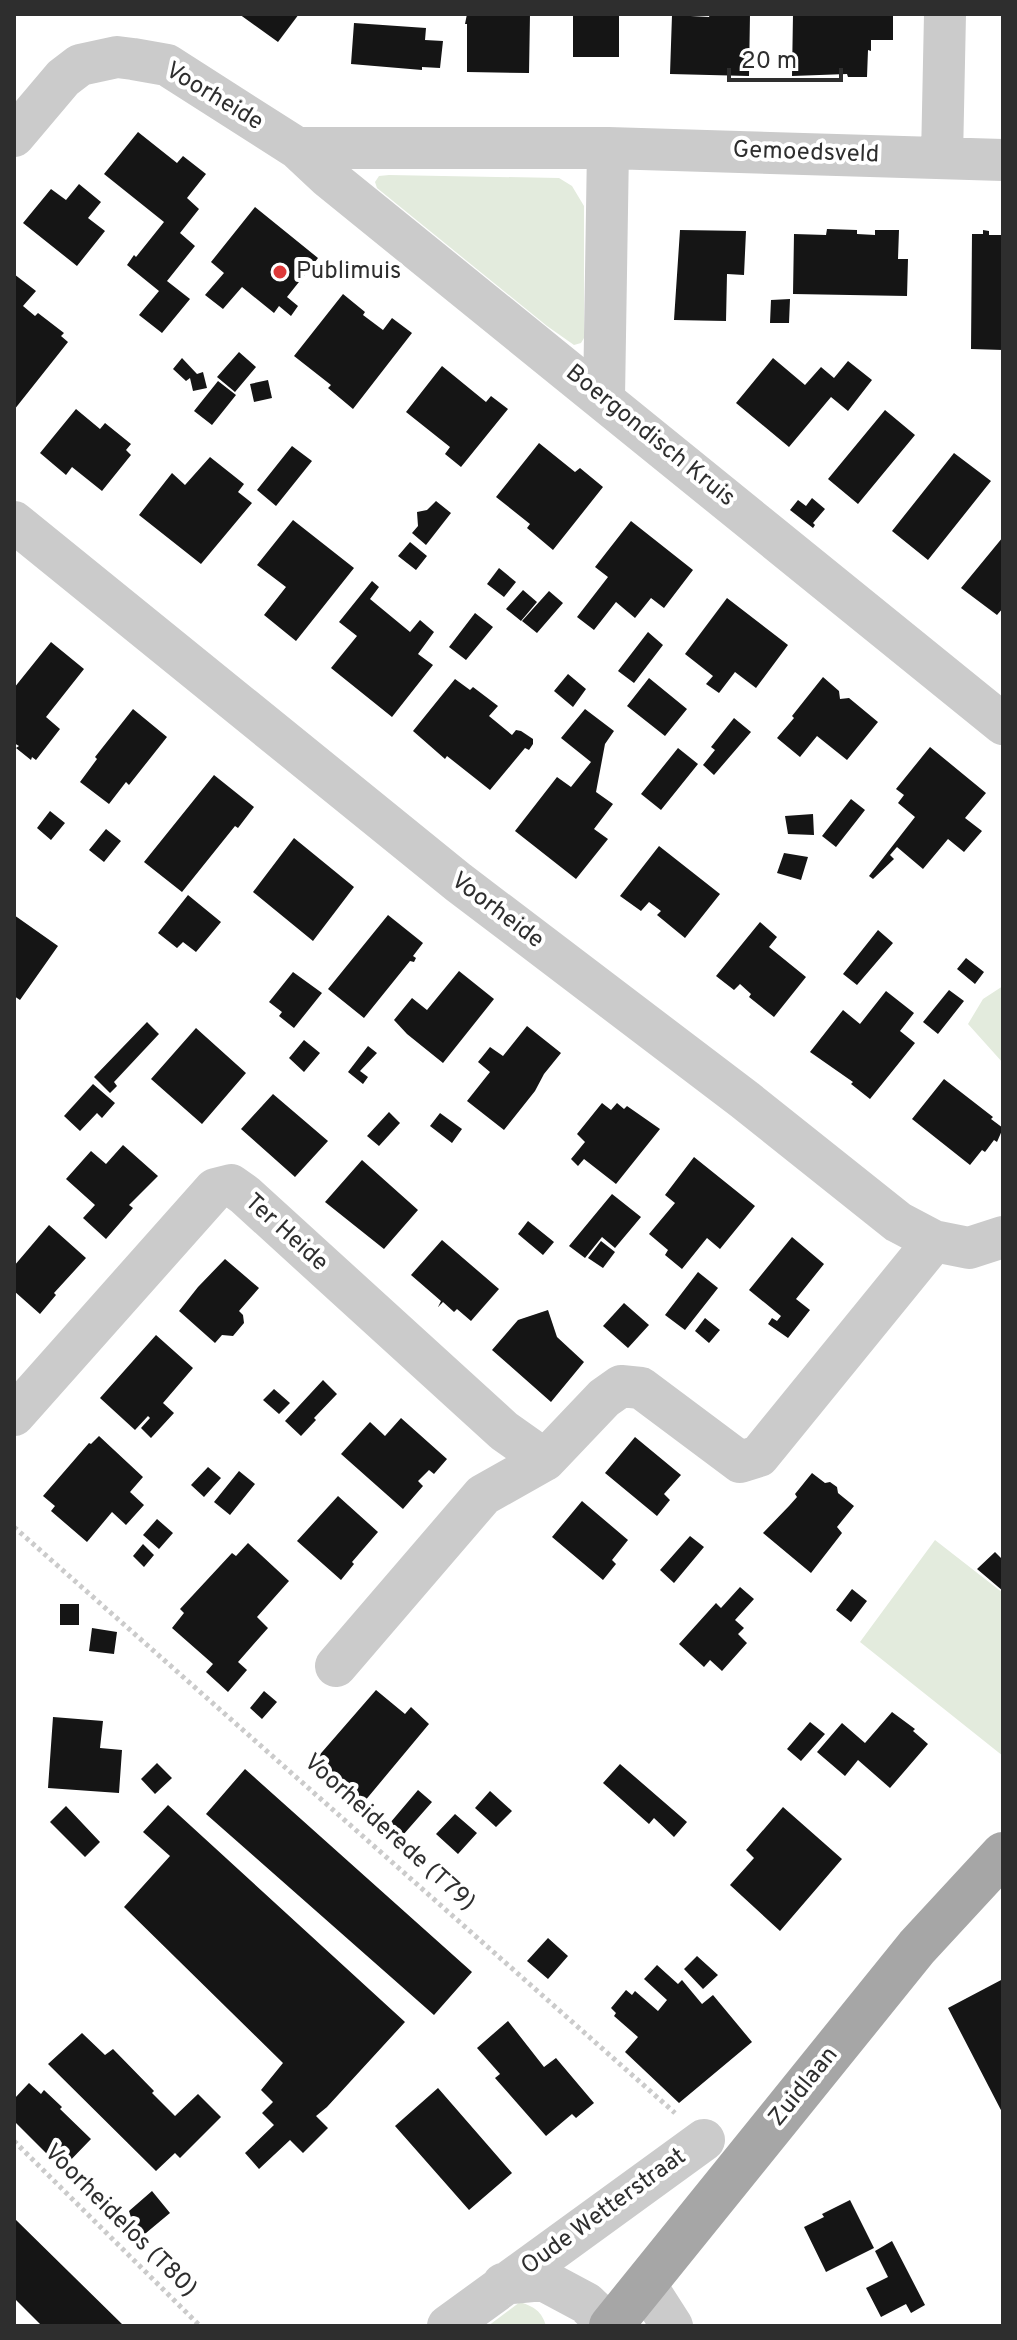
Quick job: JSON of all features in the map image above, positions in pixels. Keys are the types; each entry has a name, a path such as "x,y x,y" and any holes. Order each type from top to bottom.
{"main road":[{"name":"Zuidlaan","path":"611,2326 917,1947 1003,1854"}],"street":[{"path":"942,158 945,14"},
{"name":"Voorheide","path":"14,136 63,78 80,65 117,57 167,65 297,148"},
{"name":"Gemoedsveld","path":"297,148 608,148 1003,160"},
{"name":"Boergondisch Kruis","path":"297,148 328,177 1003,724"},
{"path":"604,398 608,148"},
{"name":"Voorheide","path":"14,522 458,882 733,1091 898,1222 934,1241 969,1248 1003,1237"},
{"name":"Ter Heide","path":"14,1415 215,1189 231,1185 504,1431 545,1460"},
{"path":"336,1666 483,1495 545,1460 604,1398 621,1386 641,1388 740,1462 759,1456 934,1241"},
{"name":"Oude Wetterstraat","path":"448,2326 704,2140"},
{"name":"Oude Wetterstraat","path":"503,2284 543,2280 586,2303 611,2326"},
{"path":"645,2284 672,2326"}],"path":[{"name":"Voorheiderede (T79)","path":"14,1527 704,2140"},
{"name":"Voorheidelos (T80)","path":"14,2141 200,2326"}],"shaded area":[{"path":"379,176 559,178 572,186 584,206 584,338 581,343 574,345 547,326 377,188 375,182"},
{"path":"1003,986 1003,1063 968,1024 983,999"},
{"path":"935,1540 1003,1593 1003,1756 860,1642"},
{"path":"520,2302 537,2310 546,2326 488,2326"}],"building":[{"path":"239,14 299,14 278,42"},
{"path":"467,14 530,14 529,73 467,72"},
{"path":"573,14 619,14 619,57 573,57"},
{"path":"710,14 750,14 749,76 670,74 672,15 709,17"},
{"path":"793,14 893,14 893,40 871,40 867,77 848,77 847,74 792,76"},
{"path":"354,23 426,28 425,40 443,41 440,68 422,67 422,70 351,64"},
{"path":"138,132 177,163 183,156 206,174 187,198 199,209 180,233 195,246 167,281 190,299 162,333 139,315 159,291 127,265 164,222 104,174"},
{"path":"79,184 101,202 88,218 105,231 77,266 23,223 51,189 66,200"},
{"path":"255,207 318,258 287,297 298,306 291,316 279,306 274,313 242,287 223,309 205,295 224,273 211,262"},
{"path":"827,229 857,230 857,234 875,235 875,230 899,230 898,259 908,259 907,296 793,294 794,234 826,235"},
{"path":"680,230 746,231 744,275 727,274 726,321 674,320"},
{"path":"983,230 989,231 989,235 1003,235 1003,350 971,349 972,234 983,234"},
{"path":"14,274 36,291 23,306 35,316 38,313 64,333 61,336 68,342 14,410"},
{"path":"343,294 383,330 392,318 412,333 353,409 328,388 331,385 294,356"},
{"path":"790,299 789,323 770,323 771,300"},
{"path":"239,352 256,367 235,392 217,377"},
{"path":"182,358 197,374 203,372 207,388 193,391 190,378 186,381 173,369"},
{"path":"773,358 805,385 821,367 834,378 848,361 872,380 848,411 831,397 789,447 736,403"},
{"path":"442,366 486,402 491,396 508,409 461,467 445,454 450,447 406,412"},
{"path":"268,380 272,398 254,402 250,384"},
{"path":"218,381 236,395 212,425 194,411"},
{"path":"76,409 100,429 105,423 131,444 126,450 131,455 102,491 72,467 66,475 40,453"},
{"path":"885,410 915,435 858,504 828,479"},
{"path":"539,443 575,472 580,468 603,487 553,550 527,528 530,524 496,497"},
{"path":"292,446 312,461 276,506 257,490"},
{"path":"954,453 991,481 928,560 892,531"},
{"path":"210,457 244,484 238,492 252,503 201,564 139,515 172,473 185,485"},
{"path":"812,498 825,509 813,523 813,528 790,510 798,500 806,506"},
{"path":"436,501 451,513 426,545 412,533 418,526 417,512 427,510"},
{"path":"293,520 354,568 296,641 264,615 286,587 257,565"},
{"path":"631,521 693,570 664,608 651,598 635,618 616,602 594,630 577,617 608,577 595,567"},
{"path":"1003,537 1003,608 997,615 961,588"},
{"path":"410,542 427,556 416,570 398,556"},
{"path":"499,568 516,582 504,597 487,584"},
{"path":"372,581 379,587 370,599 410,632 420,620 434,632 418,654 433,665 392,717 331,668 357,636 339,622"},
{"path":"523,590 537,602 521,621 506,609"},
{"path":"549,591 563,603 537,633 522,621"},
{"path":"727,598 788,645 756,688 735,672 719,693 706,684 713,676 685,654"},
{"path":"475,613 493,627 466,660 449,647"},
{"path":"648,632 663,645 634,683 618,671"},
{"path":"51,642 84,669 46,717 60,729 36,760 32,757 31,760 14,743 14,688"},
{"path":"568,674 586,689 573,707 554,691"},
{"path":"823,677 839,691 840,699 849,698 878,722 847,760 817,736 800,757 777,738"},
{"path":"649,678 687,709 665,736 627,706"},
{"path":"455,679 470,690 473,687 498,706 489,716 512,735 516,730 533,739 529,750 525,748 490,790 447,756 445,759 413,731"},
{"path":"133,709 167,737 129,785 126,782 109,804 80,782 97,759 95,757"},
{"path":"585,709 614,731 605,744 596,792 613,804 594,829 608,839 576,879 515,831 557,777 571,787 591,762 561,738"},
{"path":"734,718 751,732 714,775 703,765 715,750 711,747"},
{"path":"930,747 986,793 965,818 982,831 964,852 948,839 923,869 897,847 890,855 894,859 873,879 869,876 915,817 898,803 904,795 896,789"},
{"path":"678,748 698,764 661,810 641,794"},
{"path":"214,775 254,807 182,892 144,862"},
{"path":"851,799 865,810 836,847 822,836"},
{"path":"50,811 65,823 51,840 37,828"},
{"path":"813,814 814,835 788,834 785,816"},
{"path":"106,829 121,841 104,862 89,850"},
{"path":"294,838 354,887 313,941 253,892"},
{"path":"659,846 720,894 685,938 657,915 661,911 649,902 641,911 620,896"},
{"path":"784,853 808,857 801,880 777,873"},
{"path":"188,895 221,922 196,952 183,942 177,948 158,933"},
{"path":"14,915 58,946 20,1000 14,996"},
{"path":"388,915 423,943 413,956 416,958 414,962 410,961 364,1018 328,989"},
{"path":"760,922 777,937 769,947 806,977 774,1017 749,997 751,994 740,984 734,990 716,976"},
{"path":"878,930 893,943 857,985 843,974"},
{"path":"966,958 984,972 975,984 957,969"},
{"path":"459,971 494,999 443,1063 394,1020 412,998 427,1010"},
{"path":"293,972 322,993 294,1028 279,1016 282,1012 269,1002"},
{"path":"949,990 964,1001 938,1034 923,1022"},
{"path":"886,991 914,1013 900,1031 915,1043 870,1099 851,1084 853,1082 810,1052 843,1010 860,1024"},
{"path":"147,1022 159,1034 114,1082 117,1086 110,1093 94,1077"},
{"path":"527,1026 561,1053 504,1130 467,1101 490,1072 478,1062 490,1047 503,1056"},
{"path":"196,1028 246,1073 202,1124 151,1079"},
{"path":"304,1040 320,1053 304,1072 289,1058"},
{"path":"368,1046 377,1053 360,1071 368,1077 363,1084 348,1072"},
{"path":"944,1079 1003,1128 997,1142 994,1140 985,1152 982,1150 970,1165 912,1119"},
{"path":"93,1084 115,1103 102,1118 97,1113 80,1131 64,1116"},
{"path":"273,1094 328,1141 295,1177 241,1129"},
{"path":"602,1103 611,1110 617,1103 624,1109 627,1106 660,1129 616,1184 584,1159 578,1166 571,1159 585,1142 577,1134"},
{"path":"389,1112 400,1123 379,1146 367,1136"},
{"path":"440,1113 462,1129 452,1143 430,1126"},
{"path":"123,1145 158,1176 129,1205 133,1208 106,1239 83,1218 95,1205 66,1179 91,1151 106,1164"},
{"path":"694,1157 755,1206 720,1249 707,1238 682,1269 665,1255 668,1250 649,1234 675,1203 665,1195"},
{"path":"362,1160 418,1210 384,1249 325,1202"},
{"path":"612,1194 641,1217 615,1248 602,1237 585,1258 569,1246"},
{"path":"528,1221 554,1242 543,1255 518,1234"},
{"path":"49,1225 86,1258 54,1293 56,1295 40,1314 14,1291 14,1266"},
{"path":"792,1237 824,1264 796,1299 810,1310 788,1338 768,1324 772,1318 777,1321 781,1316 749,1290"},
{"path":"442,1240 499,1289 471,1321 443,1302 438,1307 441,1301 411,1275"},
{"path":"601,1241 615,1252 603,1268 588,1258"},
{"path":"225,1259 259,1288 239,1311 244,1323 233,1336 222,1335 215,1343 179,1311"},
{"path":"698,1272 718,1288 685,1330 665,1315"},
{"path":"624,1303 649,1325 628,1348 603,1326"},
{"path":"548,1310 557,1337 584,1362 551,1402 492,1350 518,1320"},
{"path":"705,1318 720,1330 709,1343 695,1331"},
{"path":"156,1335 193,1368 163,1403 174,1413 151,1438 141,1428 150,1418 148,1416 135,1430 100,1398"},
{"path":"323,1380 337,1394 301,1436 285,1421"},
{"path":"274,1389 290,1403 279,1414 263,1400"},
{"path":"401,1418 447,1459 434,1474 429,1470 418,1481 423,1486 403,1509 341,1454 370,1422 385,1436"},
{"path":"99,1436 143,1477 130,1492 144,1505 126,1525 112,1512 87,1542 51,1511 55,1506 43,1496 89,1443"},
{"path":"635,1437 681,1475 664,1494 670,1500 657,1516 605,1473"},
{"path":"208,1467 221,1478 204,1497 191,1485"},
{"path":"239,1471 255,1484 230,1515 214,1502"},
{"path":"812,1473 837,1487 838,1493 854,1506 837,1527 842,1533 811,1573 763,1533 797,1497 795,1494"},
{"path":"338,1496 378,1532 341,1580 297,1541"},
{"path":"582,1501 628,1540 612,1560 616,1564 603,1580 552,1537"},
{"path":"157,1519 173,1533 159,1549 143,1535"},
{"path":"690,1536 704,1547 674,1583 660,1570"},
{"path":"248,1543 289,1581 257,1617 268,1628 238,1662 247,1670 228,1692 206,1672 213,1664 172,1628 184,1613 180,1609 232,1553 236,1556"},
{"path":"143,1544 154,1555 144,1567 133,1556"},
{"path":"995,1552 1003,1560 1003,1591 977,1569"},
{"path":"740,1587 754,1599 735,1620 744,1628 738,1634 747,1643 722,1671 710,1660 704,1667 679,1644 716,1603 721,1608"},
{"path":"852,1589 867,1601 851,1622 836,1610"},
{"path":"60,1604 79,1604 79,1625 60,1625"},
{"path":"92,1628 117,1632 114,1654 89,1651"},
{"path":"376,1690 405,1714 411,1707 429,1724 364,1802 316,1759"},
{"path":"264,1691 277,1702 262,1719 250,1708"},
{"path":"892,1712 915,1729 913,1731 928,1744 890,1788 858,1760 845,1776 817,1752 842,1723 865,1743"},
{"path":"53,1717 103,1721 100,1748 122,1750 119,1793 48,1788"},
{"path":"810,1722 825,1734 801,1761 787,1749"},
{"path":"157,1763 172,1778 155,1794 141,1779"},
{"path":"620,1764 687,1822 674,1837 654,1818 649,1824 603,1783"},
{"path":"245,1769 472,1972 434,2015 206,1814"},
{"path":"418,1790 432,1802 403,1835 390,1823"},
{"path":"490,1791 512,1811 496,1827 475,1808"},
{"path":"168,1805 405,2022 316,2116 328,2128 303,2153 290,2140 259,2169 245,2153 274,2125 262,2113 273,2102 261,2090 283,2063 124,1907 170,1856 143,1832"},
{"path":"66,1806 100,1842 85,1857 50,1822"},
{"path":"783,1807 842,1859 780,1931 730,1885 754,1858 746,1850"},
{"path":"455,1814 477,1833 458,1854 436,1834"},
{"path":"548,1938 568,1956 548,1979 527,1961"},
{"path":"697,1956 718,1975 703,1989 684,1969"},
{"path":"657,1965 678,1984 682,1980 702,2004 713,1995 752,2042 679,2103 625,2052 638,2037 614,2016 616,2013 611,2008 626,1990 632,1995 635,1991 658,2011 667,2000 644,1979"},
{"path":"1003,1979 1003,2114 948,2008"},
{"path":"508,2021 544,2067 556,2058 594,2103 576,2118 572,2114 546,2136 495,2078 500,2074 477,2048"},
{"path":"82,2033 105,2055 113,2049 175,2116 198,2094 221,2117 180,2158 175,2153 156,2171 48,2064"},
{"path":"29,2083 41,2094 44,2090 91,2139 62,2169 14,2121 14,2099"},
{"path":"438,2088 512,2173 469,2210 395,2126"},
{"path":"152,2191 170,2213 140,2238 129,2211"},
{"path":"850,2200 874,2248 826,2272 804,2227"},
{"path":"14,2218 124,2326 42,2326 14,2298"},
{"path":"892,2241 925,2305 911,2313 906,2304 881,2317 866,2288 888,2277 875,2251"}],"place":[{"name":"Publimuis","path":"280,272"}]}
